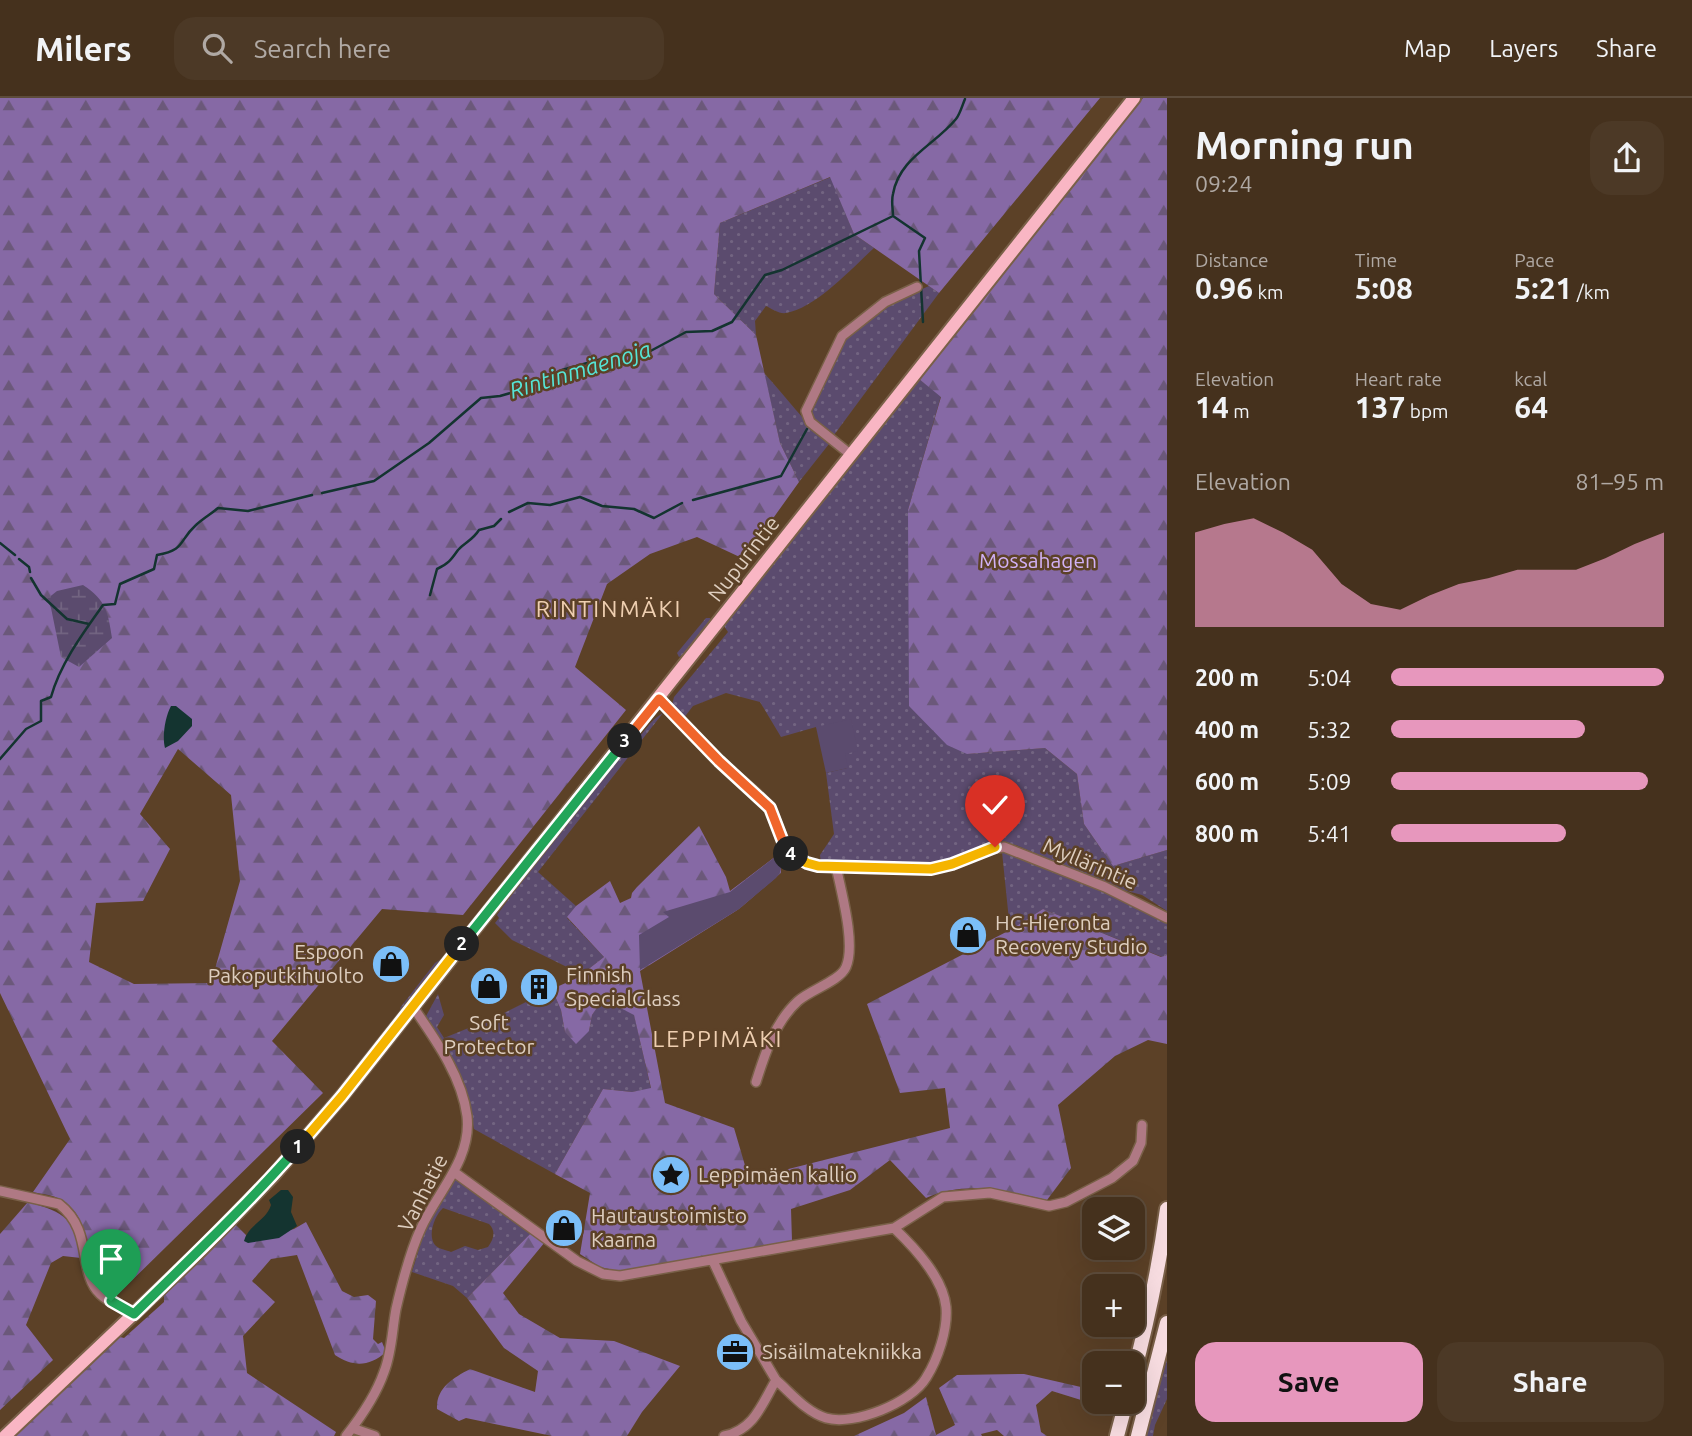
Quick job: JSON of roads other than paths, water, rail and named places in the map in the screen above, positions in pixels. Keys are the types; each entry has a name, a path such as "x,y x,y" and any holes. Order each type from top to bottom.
{"highway":[{"path":"1139,1351 1167,1209"},
{"path":"1138,1436 1167,1323"},
{"path":"1117,1436 1123,1414"}],"main road":[{"name":"Nupurintie","path":"5,1436 134,1314 272,1177 342,1096 1134,98"}],"street":[{"path":"850,454 810,422 806,411 842,336 885,302 916,287"},
{"name":"Myllärintie","path":"659,699 719,761 770,808 785,847 791,854 813,865 931,869 952,864 989,849 1004,847 1105,887 1167,918"},
{"path":"756,1082 767,1048 789,1010 810,992 838,977 847,966 849,938 836,866"},
{"name":"Vanhatie","path":"346,1436 384,1372 396,1308 419,1232 454,1172 465,1144 467,1116 462,1094 437,1041 413,1007"},
{"path":"454,1172 577,1261 603,1274 620,1276 894,1228 943,1197 990,1193 1049,1206 1066,1202 1112,1178 1133,1161 1140,1143 1142,1125"},
{"path":"0,1191 59,1204 66,1210 82,1237 87,1268 99,1294 134,1314"},
{"path":"713,1261 741,1321 776,1380 814,1413 835,1420 853,1419 898,1402 926,1380 944,1332 946,1305 942,1291 920,1254 894,1228"},
{"path":"724,1436 740,1432 749,1424 776,1380"},
{"path":"352,1428 374,1436"}],"water":[{"path":"171,706 176,706 192,719 192,726 178,741 165,748 165,727"},
{"path":"281,1190 288,1190 293,1197 291,1212 297,1226 279,1238 248,1243 244,1241 250,1230 269,1210 269,1200"}],"waterway":[{"name":"Rintinmäenoja","path":"893,216 892,197 902,171 956,119 965,99"},
{"path":"893,216 925,238 919,251 923,322"},
{"name":"Rintinmäenoja","path":"322,493 374,481 429,443 481,398 521,390 562,370 616,355 643,355 686,332 712,331 732,322 765,275 782,270 893,216"},
{"path":"693,500 781,476 807,429"},
{"name":"Rintinmäenoja","path":"0,759 26,729 41,721 41,701 51,697 66,661 103,605 115,604 120,584 154,569 157,555 177,548 196,525 218,508 248,511 312,495"},
{"path":"509,512 528,503 550,505 580,497 602,506 634,509 654,518 682,503"},
{"path":"430,595 437,569 449,561 479,530 494,526 501,519"},
{"path":"0,543 15,555"},
{"path":"19,559 29,567 30,572"},
{"path":"31,578 41,595 67,619 89,624"}],"place":[{"name":"HC-Hieronta Recovery Studio","path":"968,935"},
{"name":"Espoon Pakoputkihuolto","path":"391,964"},
{"name":"Soft Protector","path":"489,986"},
{"name":"Finnish SpecialGlass","path":"539,987"},
{"name":"Leppimäen kallio","path":"671,1175"},
{"name":"Hautaustoimisto Kaarna","path":"564,1228"},
{"name":"Sisäilmatekniikka","path":"735,1352"}],"district":[{"name":"RINTINMÄKI","path":"609,609"},
{"name":"LEPPIMÄKI","path":"718,1039"}],"park label":[{"name":"Mossahagen","path":"1038,561"}]}
